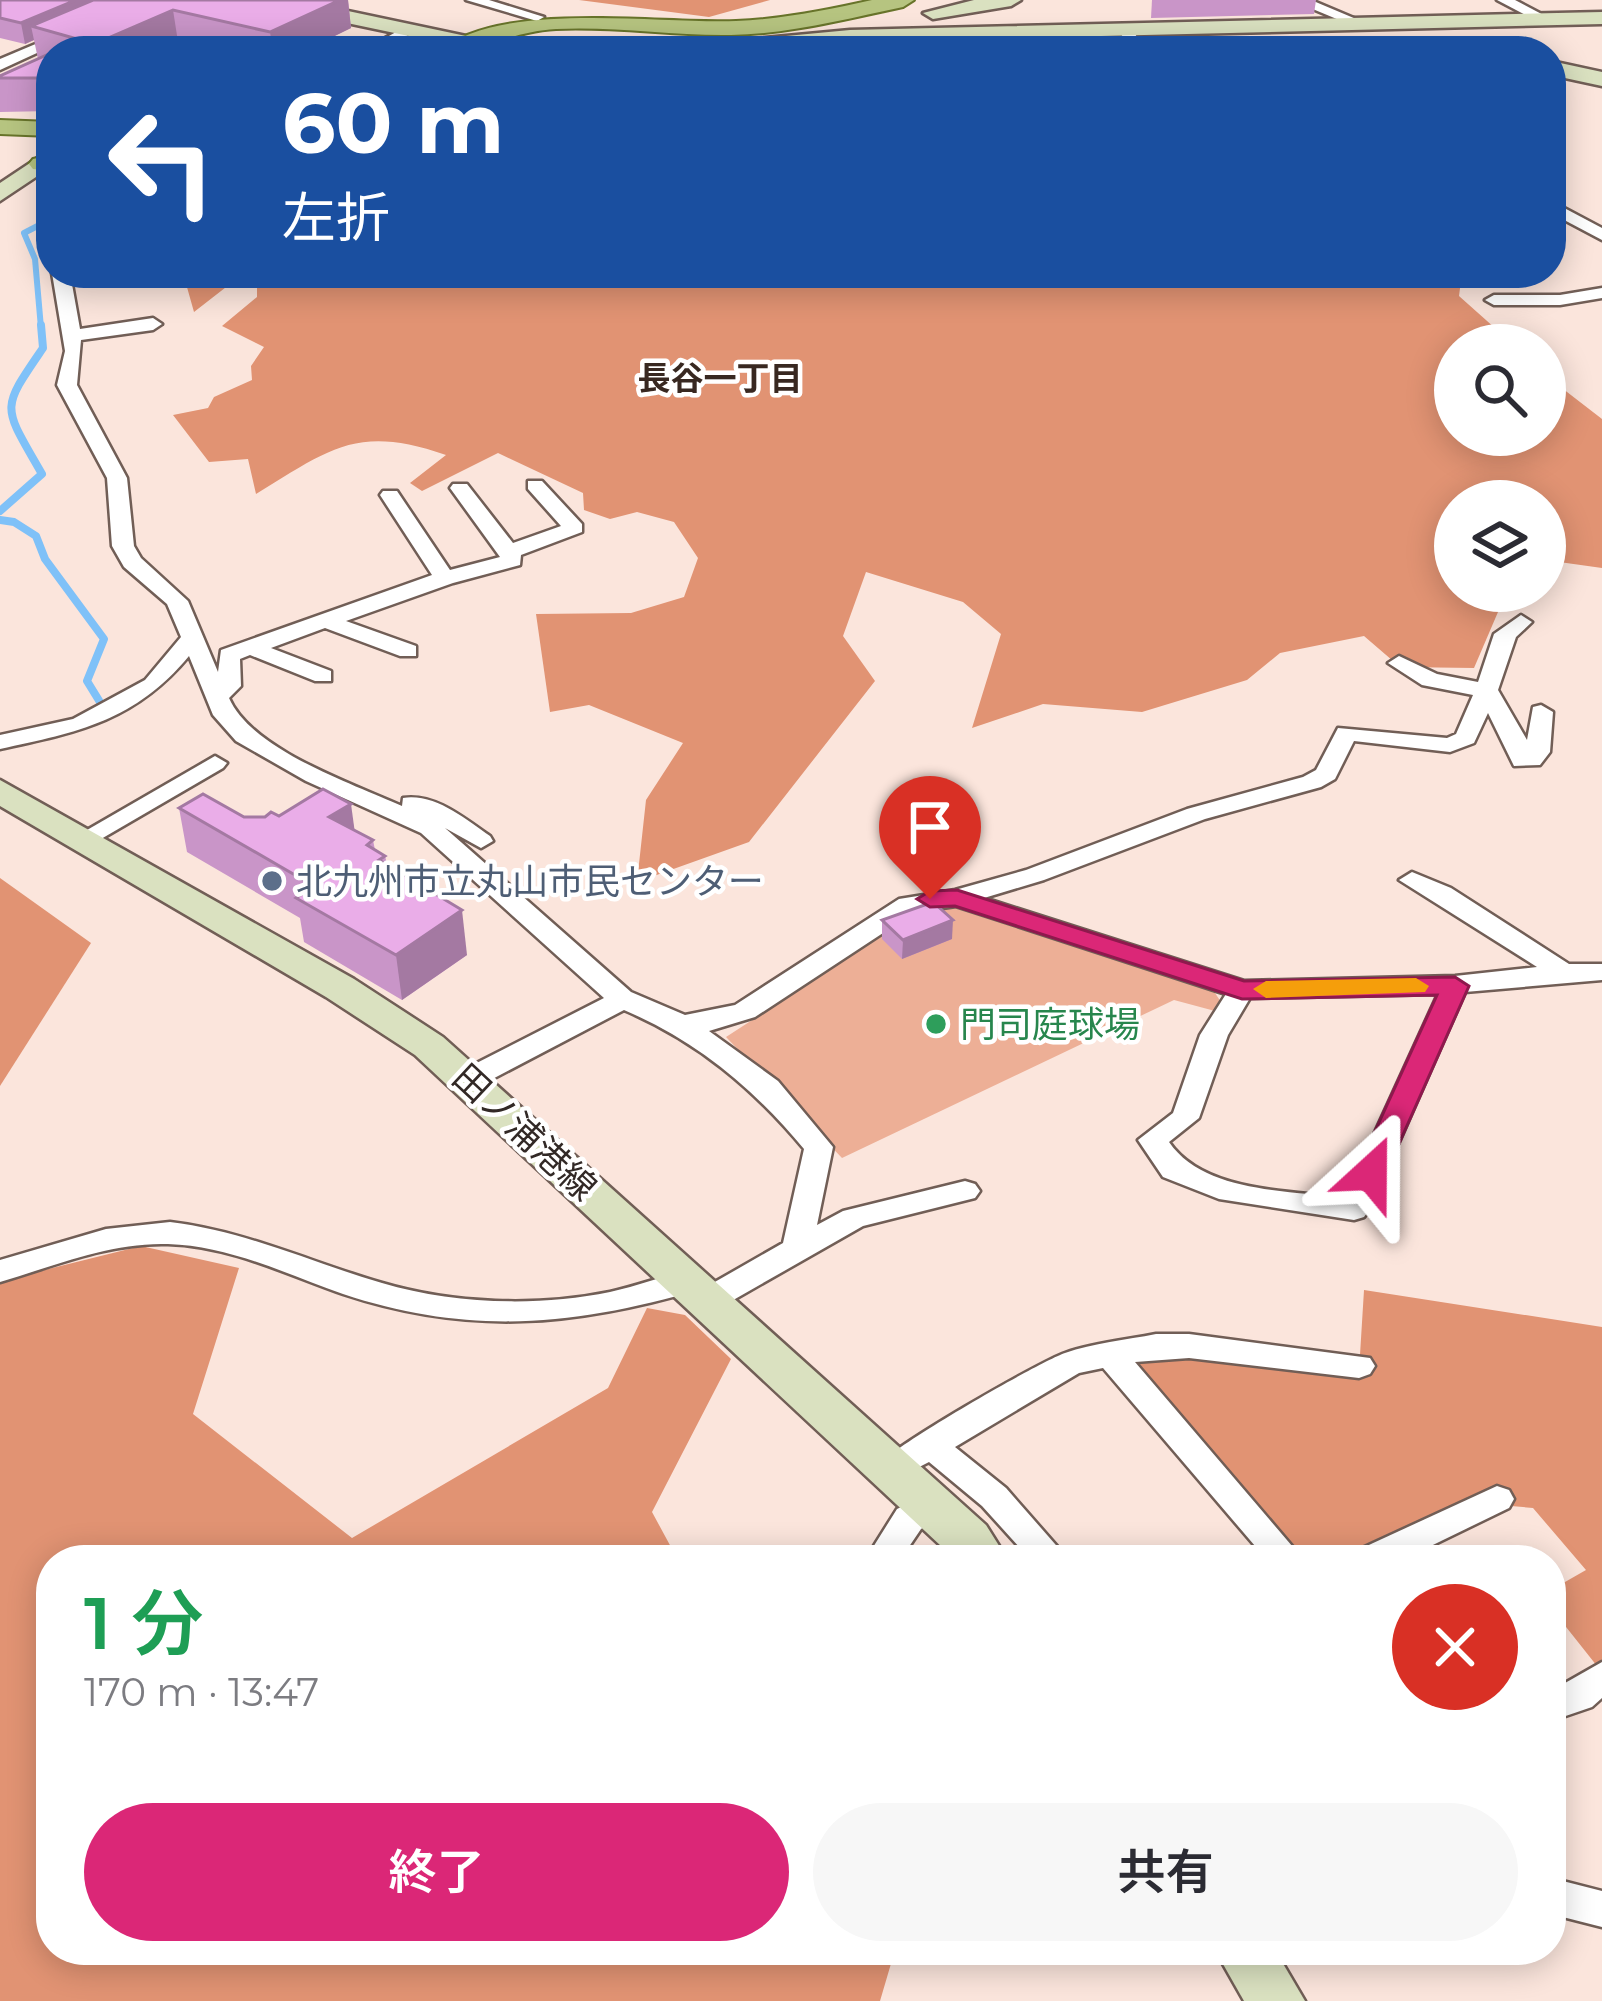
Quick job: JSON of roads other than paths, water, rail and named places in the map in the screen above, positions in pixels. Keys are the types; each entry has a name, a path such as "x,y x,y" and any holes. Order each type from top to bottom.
{"main road":[{"path":"486,36 537,17 726,28 812,20 901,0"},
{"path":"0,127 36,128"},
{"path":"0,137 36,151"}],"street":[{"path":"266,0 428,36"},
{"path":"473,0 537,17"},
{"path":"901,0 945,16 956,33"},
{"path":"908,34 934,13 1011,0"},
{"path":"1298,0 1361,24"},
{"path":"1504,0 1544,19"},
{"path":"862,36 1602,18"},
{"path":"1438,22 1459,36"},
{"path":"68,36 89,27"},
{"path":"1129,36 1134,28"},
{"path":"398,36 410,30"},
{"path":"3,63 36,49"},
{"path":"3,63 29,66"},
{"path":"1566,70 1596,73"},
{"path":"0,194 36,166"},
{"path":"1566,215 1602,235"},
{"path":"63,288 74,352 68,385 117,478 122,546 131,562 177,601 216,697 244,736 315,776 430,828 621,998 682,1024 768,1088 819,1147 797,1249"},
{"path":"1494,300 1560,300 1602,293"},
{"path":"71,336 153,325"},
{"path":"508,553 574,528 535,485"},
{"path":"216,697 230,686 229,655 445,578 512,560 460,488"},
{"path":"390,495 445,578"},
{"path":"326,621 408,651"},
{"path":"682,1024 745,1011 908,905 957,898 1054,868 1196,814 1312,782 1326,773 1346,733 1450,745 1472,730 1504,634 1520,622"},
{"path":"0,742 81,724 153,685 194,635"},
{"path":"251,649 323,676"},
{"path":"1399,663 1430,680 1487,691 1507,722 1522,761 1532,760 1538,752 1541,712"},
{"path":"80,842 173,800 215,763"},
{"path":"315,776 325,772 434,810 481,841"},
{"name":"田ノ浦港線","path":"0,791 80,842 343,991 471,1078 478,1095 700,1290 973,1545"},
{"path":"1412,880 1442,894 1563,972"},
{"path":"957,898 1242,990 1455,986 1563,972 1602,972"},
{"path":"1242,990 1214,1035 1185,1118 1151,1140 1173,1170 1229,1192 1354,1210 1455,986"},
{"path":"471,1078 621,998"},
{"path":"0,1271 81,1248 171,1233 217,1241 368,1292 421,1304 545,1310 700,1290 797,1249 854,1218 964,1191"},
{"path":"892,1468 1071,1364 1156,1346 1189,1346 1359,1366"},
{"path":"1112,1357 1274,1545"},
{"path":"929,1444 981,1485 1038,1545"},
{"path":"1401,1545 1497,1499"},
{"path":"892,1545 909,1519 932,1504"},
{"path":"1566,1701 1602,1677"},
{"path":"1566,1900 1602,1910"},
{"path":"1253,1965 1276,2001"}],"waterway":[{"path":"36,227 24,233 36,270"},
{"path":"38,288 41,328"},
{"path":"0,511 42,474 19,434 11,408 19,384 43,348 41,325"},
{"path":"0,520 14,522 36,536 45,559 104,639 87,681 103,707"}],"place":[{"name":"北九州市立丸山市民センター","path":"272,881"},
{"name":"門司庭球場","path":"936,1024"}],"district":[{"name":"長谷一丁目","path":"720,378"}]}
